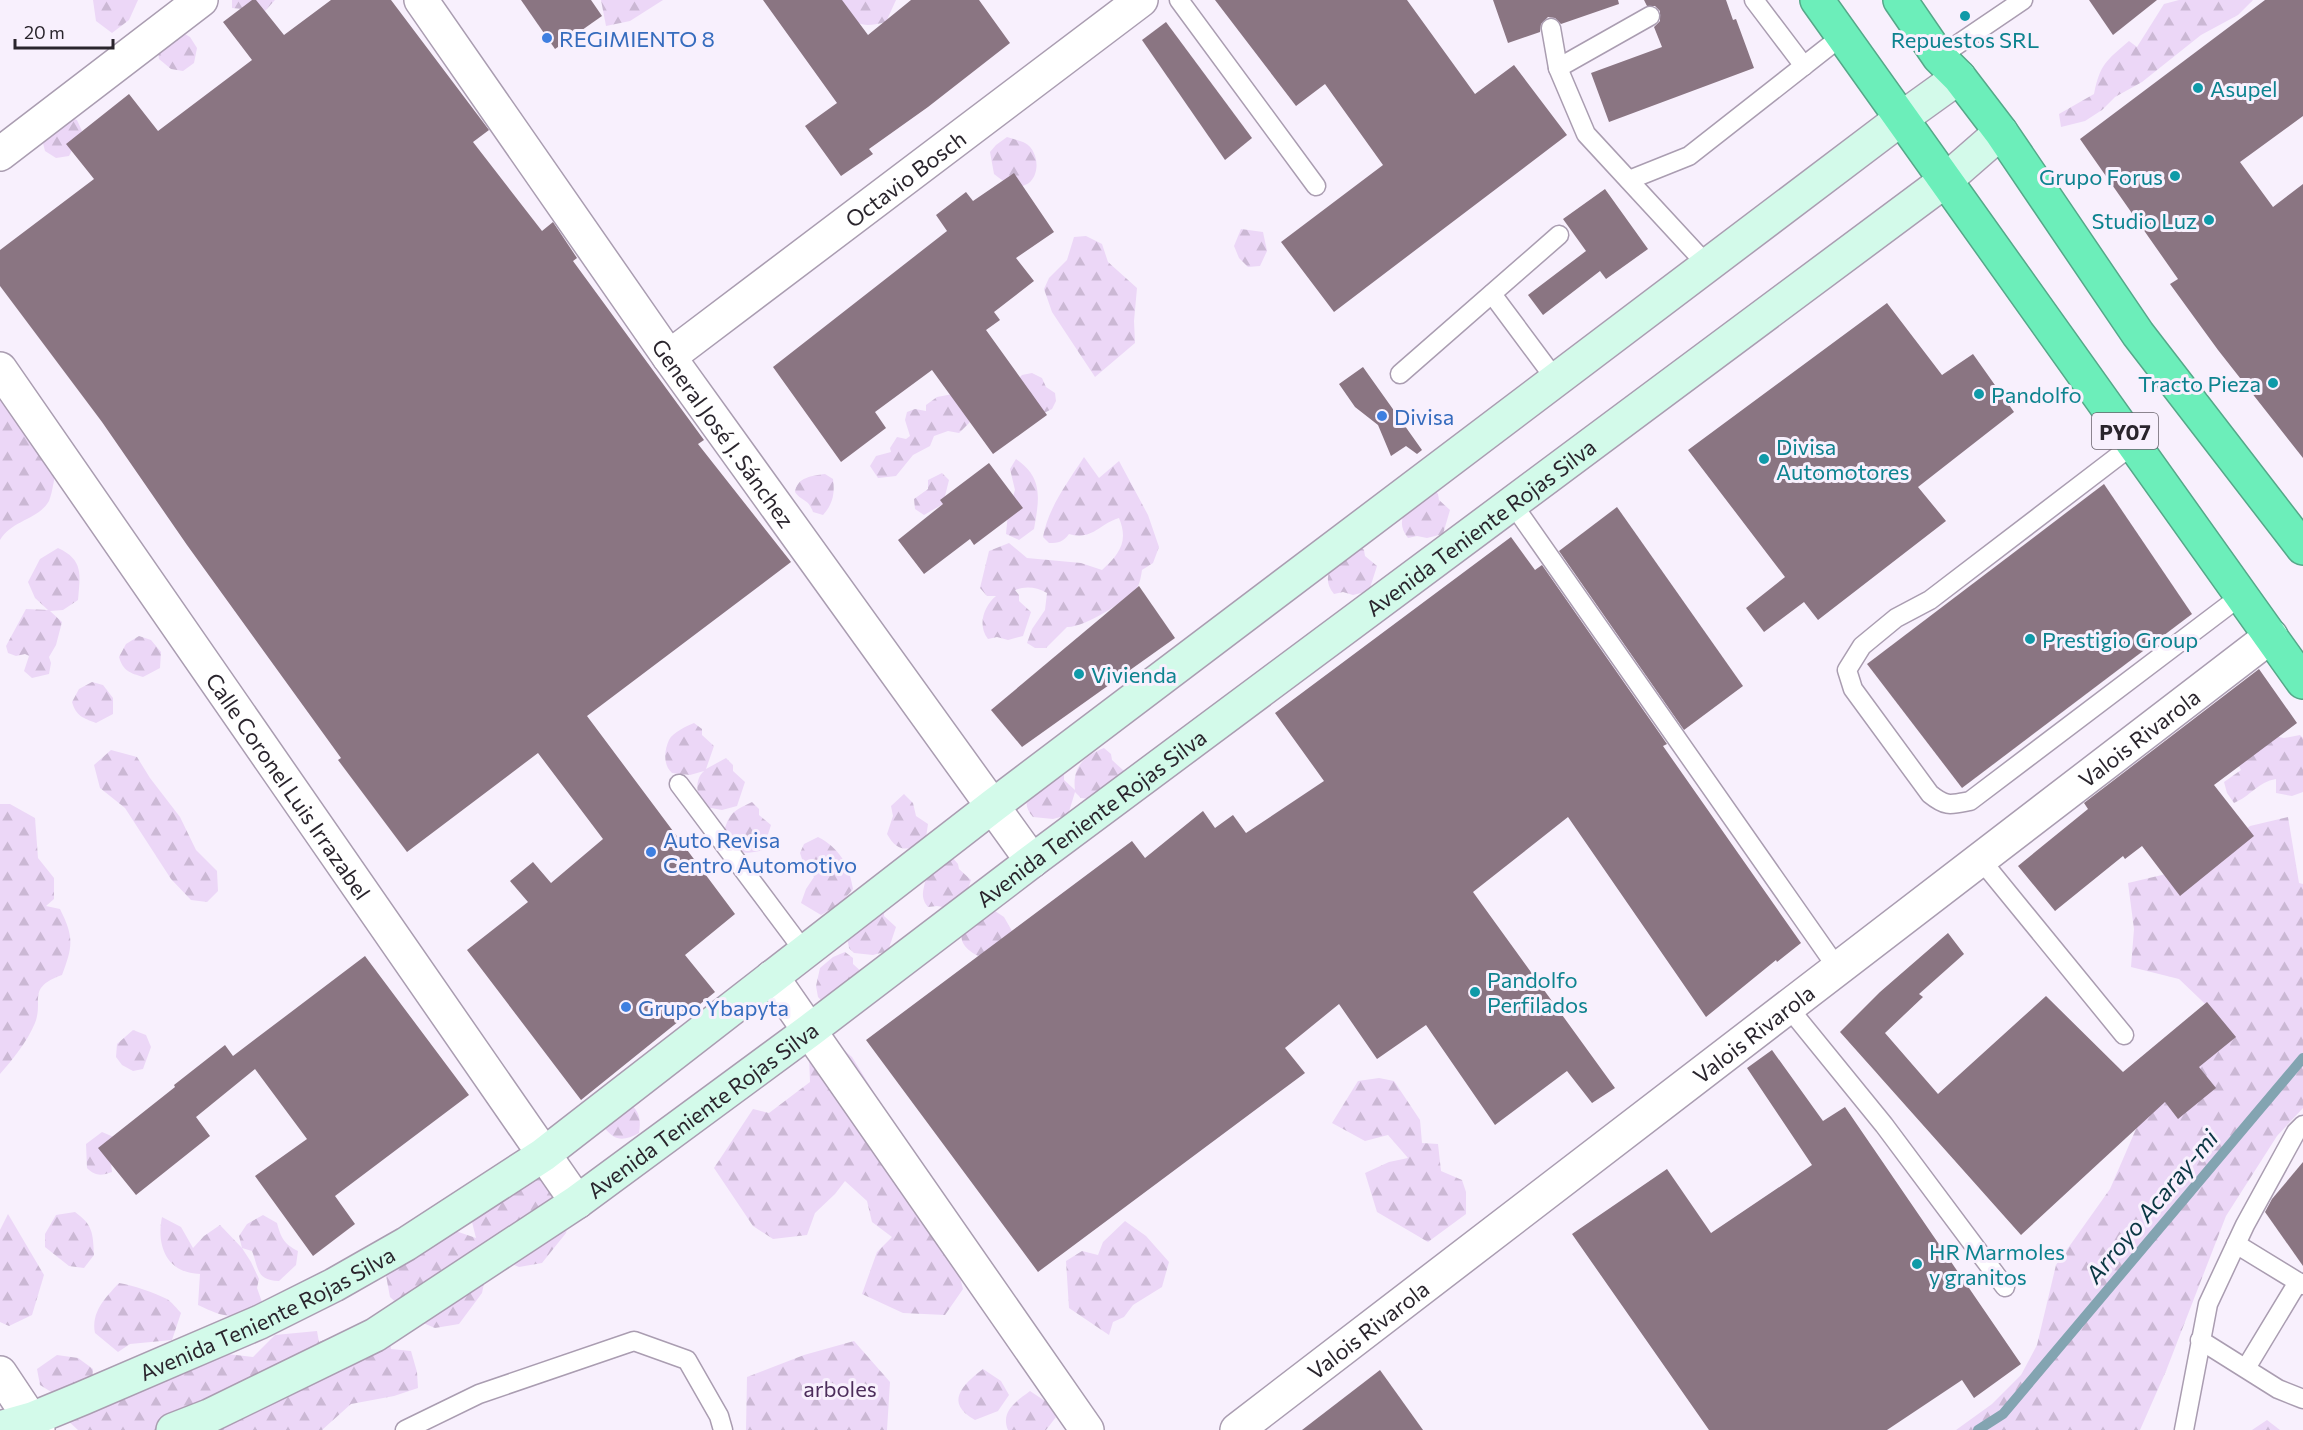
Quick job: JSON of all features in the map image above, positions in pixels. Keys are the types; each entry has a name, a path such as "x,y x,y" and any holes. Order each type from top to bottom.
{"highway":[{"name":"PY07","path":"1817,0 2303,682"},
{"name":"PY07","path":"1899,0 1949,67 1989,142 2303,548"}],"street":[{"path":"0,154 201,0"},
{"name":"General José J. Sánchez","path":"421,0 669,357 994,805 1032,861"},
{"name":"Octavio Bosch","path":"669,357 1141,0"},
{"path":"1902,118 1949,67"},
{"name":"Avenida Teniente Rojas Silva","path":"0,1428 35,1424 260,1322 334,1285 406,1244 543,1155 994,805 1902,118"},
{"name":"Avenida Teniente Rojas Silva","path":"173,1430 209,1416 375,1335 578,1202 1946,180 1989,142"},
{"name":"Calle Coronel Luis Irrazabel","path":"0,369 543,1155 578,1202"},
{"name":"Valois Rivarola","path":"1237,1430 2271,636"},
{"path":"772,977 1087,1430"},
{"path":"0,1373 35,1424"}],"lane":[{"path":"1179,0 1316,186"},
{"path":"1754,0 1804,66"},
{"path":"1949,67 2023,0"},
{"path":"1558,68 1650,16"},
{"path":"1551,28 1558,68 1586,134 1708,266"},
{"path":"1629,180 1689,156 1842,36"},
{"path":"1400,374 1559,235"},
{"path":"1492,294 1556,380"},
{"path":"2134,444 1930,600 1896,618 1862,646 1847,670 1852,689 1930,794 1942,803 1952,805 1970,801 2242,595"},
{"path":"1512,503 1838,969"},
{"path":"679,784 804,951"},
{"path":"1981,860 2124,1035"},
{"path":"1788,1007 1884,1125 2005,1287"},
{"path":"2184,1430 2208,1304 2236,1244 2296,1132 2303,1125"},
{"path":"2236,1244 2300,1283 2246,1368"},
{"path":"2200,1340 2278,1389 2303,1399"},
{"path":"416,1428 479,1394 634,1341 687,1360 719,1416 723,1430"}],"green space":[{"path":"93,0 138,0 129,20 112,33 96,21"},
{"path":"232,0 275,0 265,11 232,8"},
{"path":"601,0 663,0 630,21 606,26"},
{"path":"840,0 896,0 886,22 869,25 857,23"},
{"path":"2179,0 2253,0 2238,15 2201,35 2142,82 2115,97 2102,110 2085,121 2061,127 2059,114 2094,94 2102,69 2109,59 2129,41 2137,47 2164,4"},
{"path":"178,30 190,37 197,48 194,63 183,71 171,69 159,59 157,44"},
{"path":"66,116 77,120 82,131 69,156 56,158 45,151 42,139"},
{"path":"1007,137 1025,143 1036,158 1034,177 1028,183 1020,186 1008,184 994,174 990,152"},
{"path":"1241,229 1263,232 1267,251 1260,266 1248,267 1239,258 1234,246"},
{"path":"1086,236 1102,244 1108,262 1137,288 1135,343 1095,377 1052,312 1044,289 1049,278 1067,260 1074,237"},
{"path":"1032,373 1042,378 1046,387 1055,393 1056,401 1052,409 1044,413 1017,380 1022,375"},
{"path":"0,384 57,467 49,501 38,512 11,528 0,540"},
{"path":"953,394 970,422 959,433 948,431 934,436 930,446 913,455 896,476 878,478 870,466 876,456 891,452 890,448 897,437 906,439 910,436 905,420 907,412 915,409 926,411 926,405 937,397"},
{"path":"1084,457 1099,478 1119,461 1148,515 1159,547 1153,563 1142,570 1137,588 1124,600 1094,619 1067,627 1046,648 1035,648 1027,643 1032,629 1045,610 1047,593 1031,588 1015,590 1019,595 1019,601 1031,612 1023,636 1008,640 997,637 988,639 983,628 983,616 988,605 996,596 987,596 980,588 989,551 1009,543 1027,558 1081,563 1102,570 1121,547 1123,534 1119,518 1090,534 1077,536 1069,534 1058,542 1049,543 1043,537 1054,506"},
{"path":"1016,459 1031,474 1038,499 1034,529 1019,540 1006,534 1008,513 1015,490 1010,469"},
{"path":"942,473 949,480 943,504 924,515 915,509 914,499 928,489 928,480"},
{"path":"825,474 833,479 834,489 831,502 823,515 813,512 809,504 795,492 802,480"},
{"path":"1431,486 1438,494 1439,500 1450,510 1443,534 1427,538 1417,536 1408,538 1403,530 1403,516 1412,503"},
{"path":"1357,543 1364,550 1365,556 1377,566 1369,591 1353,595 1343,592 1334,594 1329,586 1329,572 1338,559"},
{"path":"58,548 76,563 79,576 78,600 63,610 50,611 62,622 56,645 49,657 51,663 49,674 32,678 24,671 29,656 25,654 16,656 8,653 6,646 26,609 48,610 35,598 28,582 40,559"},
{"path":"139,636 151,640 161,652 160,668 143,677 128,671 119,657 126,644"},
{"path":"92,682 103,685 113,698 113,714 96,723 81,716 72,702 79,689"},
{"path":"694,723 702,729 702,735 714,746 706,769 726,758 733,765 733,771 745,782 737,806 722,810 702,809 697,784 704,771 690,775 672,773 669,770 665,753 669,740 677,732"},
{"path":"2268,735 2284,738 2300,735 2303,738 2303,792 2292,796 2276,793 2276,779 2264,783 2234,803 2227,793 2224,782 2241,770 2234,756"},
{"path":"1104,748 1111,754 1112,760 1124,771 1115,796 1100,800 1081,798 1075,792 1068,815 1053,819 1033,817 1028,810 1027,802 1032,789 1038,783 1056,767 1064,774 1064,780 1075,790 1075,775 1081,763"},
{"path":"111,750 137,757 180,817 196,850 217,871 218,891 207,902 191,900 171,879 125,808 100,788 94,765"},
{"path":"904,794 913,803 916,816 928,824 925,844 908,848 899,847 887,834 893,816 891,806"},
{"path":"752,802 759,809 759,815 771,825 763,850 749,853 736,849 722,836 731,815"},
{"path":"0,804 10,804 35,818 38,858 54,878 54,899 46,906 60,909 70,935 70,949 62,975 51,980 40,990 37,1015 32,1030 0,1074"},
{"path":"2288,817 2299,883 2303,884 2303,1108 2277,1136 2226,1216 2166,1371 2140,1430 1956,1430 1992,1404 2021,1375 2037,1345 2056,1265 2110,1189 2136,1129 2222,1020 2179,979 2131,967 2134,929 2128,883 2200,866 2250,826"},
{"path":"818,837 832,846 842,858 849,872 853,889 840,904 821,915 801,903 814,877 803,862 800,853 804,844"},
{"path":"951,856 959,869 971,880 963,904 948,908 928,907 923,899 926,873"},
{"path":"986,905 1004,917 1012,931 1001,946 978,956 963,943 963,930"},
{"path":"884,910 884,916 896,927 888,951 873,955 854,953 849,948 847,937"},
{"path":"845,952 853,958 853,964 865,975 823,1002 818,997 816,986 820,968 833,957"},
{"path":"133,1030 146,1035 151,1047 143,1069 133,1071 122,1065 116,1057 117,1044"},
{"path":"838,1045 852,1057 891,1120 913,1212 937,1225 954,1254 963,1289 945,1315 903,1313 862,1294 877,1252 892,1237 872,1222 867,1201 845,1181 815,1213 807,1235 773,1239 753,1226 714,1168 753,1109 769,1113 810,1082 809,1055"},
{"path":"1379,1078 1394,1081 1420,1120 1422,1143 1438,1144 1441,1171 1462,1180 1466,1192 1466,1214 1428,1242 1377,1212 1365,1173 1389,1162 1408,1158 1388,1135 1365,1141 1332,1123 1358,1081"},
{"path":"630,1103 639,1117 639,1133 629,1138 616,1138 604,1127"},
{"path":"102,1132 116,1138 111,1163 112,1172 98,1175 87,1168 86,1144"},
{"path":"521,1164 573,1198 566,1233 542,1263 519,1267 499,1259 489,1259 482,1293 459,1324 435,1328 416,1320 390,1297 385,1270 438,1225 476,1238 469,1210"},
{"path":"75,1212 89,1226 92,1235 94,1255 84,1268 69,1266 45,1247 45,1234 56,1215"},
{"path":"8,1214 44,1275 32,1315 9,1326 0,1322 0,1230"},
{"path":"263,1215 277,1223 284,1240 298,1251 296,1265 279,1281 272,1280 262,1276 252,1251 242,1248 239,1236 247,1224"},
{"path":"162,1217 181,1227 193,1248 204,1236 220,1225 242,1248 259,1279 257,1288 262,1302 246,1313 238,1315 216,1313 198,1305 200,1274 179,1269 166,1256 161,1238"},
{"path":"1125,1221 1146,1236 1169,1262 1162,1287 1133,1305 1124,1317 1113,1322 1109,1335 1069,1308 1066,1261 1082,1251 1098,1255 1103,1242"},
{"path":"119,1283 137,1287 167,1299 181,1313 172,1340 130,1344 118,1352 95,1333 97,1312"},
{"path":"386,1315 391,1349 411,1351 417,1372 418,1388 394,1396 351,1404 322,1430 78,1430 66,1419 219,1353 253,1357 275,1335 317,1331 319,1342"},
{"name":"arboles","path":"854,1341 890,1382 887,1430 746,1430 747,1377 804,1355"},
{"path":"57,1355 78,1358 93,1369 91,1394 69,1403 40,1385 37,1369"},
{"path":"983,1369 1001,1381 1009,1395 998,1411 975,1420 966,1414 958,1401 963,1388"},
{"path":"1030,1391 1048,1403 1056,1417 1046,1430 1008,1430 1006,1417 1008,1412"},
{"path":"2267,1420 2280,1430 2252,1430"}],"building":[{"path":"252,0 256,0 284,35 331,0 391,0 489,130 473,142 542,231 553,222 577,258 573,261 704,440 698,444 791,562 587,716 735,914 685,955 715,992 581,1100 467,950 528,902 510,881 533,862 551,883 603,839 538,753 407,852 338,760 341,758 187,545 102,422 0,286 0,250 94,179 66,144 129,94 158,131 252,60 223,22"},
{"path":"521,0 591,0 602,16 555,49"},
{"path":"763,0 842,0 868,35 911,0 979,0 1010,43 928,107 869,149 873,154 841,176 805,126 837,103"},
{"path":"1215,0 1407,0 1475,94 1514,65 1567,135 1334,312 1281,242 1383,165 1325,84 1296,106"},
{"path":"1493,0 1618,0 1619,4 1561,24 1555,18 1548,17 1541,24 1540,32 1508,43"},
{"path":"1644,0 1726,0 1733,20 1736,19 1754,68 1609,122 1591,73 1662,47 1654,27 1660,21 1660,11 1655,6 1647,6"},
{"path":"2089,0 2157,0 2113,35"},
{"path":"2265,0 2303,0 2303,116 2240,162 2273,207 2303,184 2303,458 2218,350 2170,284 2178,279 2080,139"},
{"path":"1166,22 1252,138 1225,160 1142,40"},
{"path":"1014,173 1054,232 1016,258 1034,281 994,312 1000,320 986,330 1047,415 993,454 932,370 875,412 886,428 841,462 773,367 947,231 936,215 966,192 973,201"},
{"path":"1605,189 1648,249 1606,279 1600,271 1543,315 1528,295 1586,251 1563,219"},
{"name":"Divisa Automotores","path":"1887,303 1942,375 1973,354 2014,412 1918,487 1946,521 1818,620 1804,602 1764,632 1746,608 1785,577 1688,450"},
{"name":"Divisa","path":"1363,367 1422,450 1417,454 1406,446 1391,456 1378,425 1355,407 1339,384"},
{"path":"989,463 1023,508 974,545 970,539 924,574 898,540 943,504 940,500"},
{"name":"Prestigio Group","path":"2104,484 2192,614 1962,788 1867,664"},
{"path":"1617,507 1743,686 1684,730 1559,551"},
{"path":"1511,537 1535,570 1542,565 1667,744 1663,746 1801,943 1777,962 1776,960 1706,1017 1568,817 1473,892 1615,1088 1592,1103 1567,1071 1495,1125 1426,1025 1377,1059 1339,1004 1285,1048 1305,1073 1038,1272 866,1040 1132,841 1145,858 1203,811 1215,828 1233,815 1246,833 1324,781 1275,713"},
{"name":"Vivienda","path":"1139,586 1175,638 1022,747 991,710"},
{"path":"2259,669 2297,723 2214,785 2254,836 2180,896 2142,846 2125,859 2123,856 2055,911 2018,866 2088,809 2084,803"},
{"path":"1948,933 1964,954 1919,994 1923,997 1885,1033 1938,1094 2046,996 2123,1072 2207,1002 2236,1037 2199,1067 2216,1088 2178,1119 2165,1102 2021,1235 1840,1032 1880,992"},
{"path":"365,956 469,1095 335,1196 355,1224 313,1256 255,1176 307,1139 255,1069 196,1117 210,1136 136,1195 98,1148 225,1045 233,1056"},
{"path":"1772,1050 1823,1121 1845,1107 2021,1364 1974,1398 1962,1380 1887,1430 1709,1430 1572,1234 1667,1169 1711,1233 1812,1165 1747,1068"},
{"path":"2303,1162 2303,1266 2265,1212 2272,1199"},
{"path":"1380,1370 1423,1430 1302,1430"}],"waterway":[{"name":"Arroyo Acaray-mi","path":"1978,1430 2003,1414 2303,1058"}],"place":[{"name":"Repuestos SRL","path":"1965,16"},
{"name":"REGIMIENTO 8","path":"547,38"},
{"name":"Asupel","path":"2198,88"},
{"name":"Grupo Forus","path":"2175,176"},
{"name":"Studio Luz","path":"2209,220"},
{"name":"Tracto Pieza","path":"2273,383"},
{"name":"Pandolfo","path":"1979,394"},
{"name":"Divisa","path":"1382,416"},
{"name":"Divisa Automotores","path":"1764,459"},
{"name":"Prestigio Group","path":"2030,639"},
{"name":"Vivienda","path":"1079,674"},
{"name":"Auto Revisa Centro Automotivo","path":"651,852"},
{"name":"Pandolfo Perfilados","path":"1475,992"},
{"name":"Grupo Ybapyta","path":"626,1007"},
{"name":"HR Marmoles y granitos","path":"1917,1264"}]}
